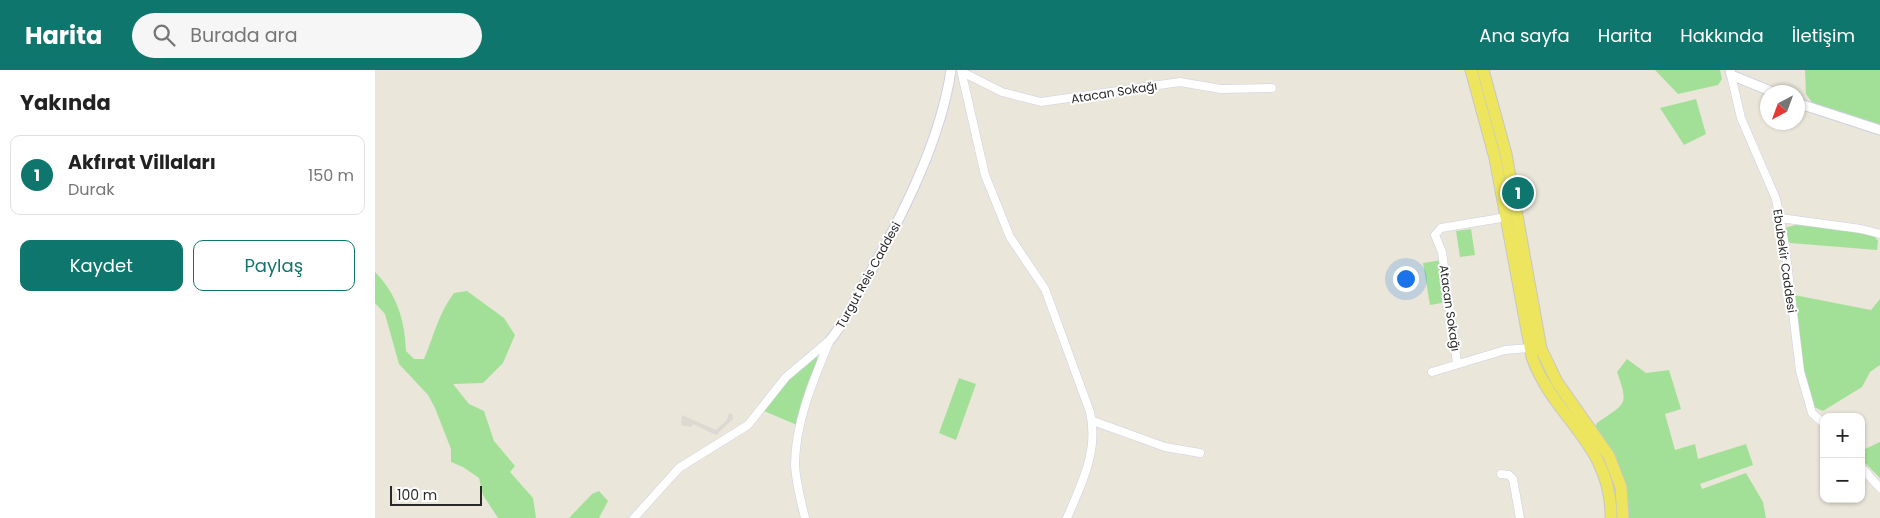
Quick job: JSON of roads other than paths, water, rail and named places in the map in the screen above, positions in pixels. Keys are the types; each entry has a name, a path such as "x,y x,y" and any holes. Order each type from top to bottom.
{"main road":[{"path":"1471,70 1495,158 1529,348 1545,385 1587,441 1602,466 1610,493 1611,518"},
{"path":"1483,70 1505,151 1541,349 1557,382 1609,456 1621,487 1623,518"}],"street":[{"name":"Turgut Reis Caddesi","path":"634,518 679,468 748,425 786,377 831,338 844,321 906,207 942,110 951,70"},
{"path":"961,71 985,175 1009,237 1045,289 1074,364 1093,421 1094,432 1090,464 1067,518"},
{"name":"Atacan Sokağı","path":"961,71 1002,92 1041,102 1181,82 1221,90 1272,88"},
{"path":"1730,72 1760,86"},
{"name":"Ebubekir Caddesi","path":"1730,72 1741,118 1776,199 1801,371 1813,413 1820,420"},
{"path":"1805,106 1880,130"},
{"name":"Atacan Sokağı","path":"1457,363 1442,252 1435,235 1441,228 1507,217"},
{"path":"1779,218 1880,234"},
{"path":"804,515 796,476 798,442 811,387 831,338"},
{"path":"1432,372 1505,350 1529,348"},
{"path":"1093,421 1165,448 1200,453"},
{"path":"1865,471 1880,488"},
{"path":"1501,474 1509,475 1513,479 1521,518"}],"place":[{"name":"Akfırat Villaları","path":"1518,193"}]}
